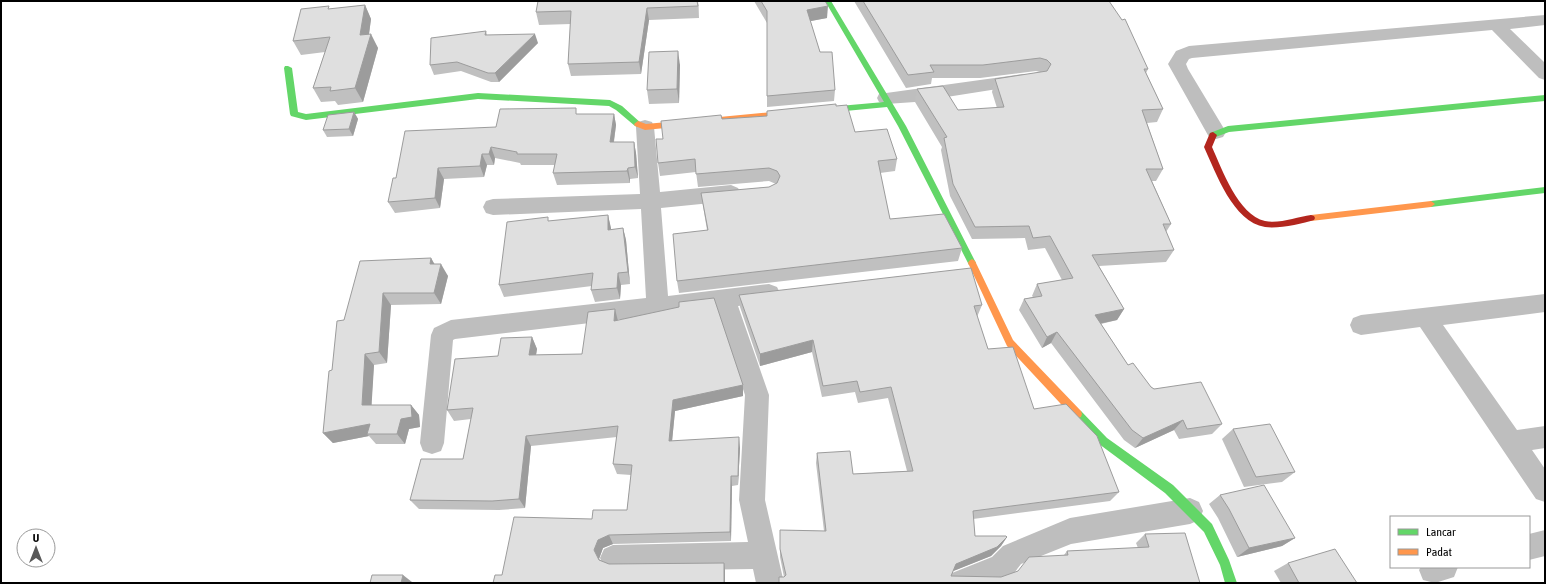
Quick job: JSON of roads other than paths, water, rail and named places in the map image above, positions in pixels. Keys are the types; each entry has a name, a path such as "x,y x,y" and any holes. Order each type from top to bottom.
{"street":[{"path":"828,1 902,126 976,269 1010,343 1102,441 1169,489 1208,528 1225,564 1231,583"},
{"path":"1216,132 1177,64 1182,55 1189,52 1545,20"},
{"path":"1496,24 1545,74"},
{"path":"288,68 294,114 299,117 478,96 610,103 617,106 637,125 645,127 887,101 1036,78"},
{"path":"1545,98 1228,129 1216,132 1210,137 1208,147 1237,205 1253,220 1266,224 1545,190"},
{"path":"645,127 658,306"},
{"path":"493,207 650,201 753,191"},
{"path":"952,272 976,269"},
{"path":"432,443 442,335 451,330 787,291"},
{"path":"724,298 757,394 752,500 770,583"},
{"path":"1361,325 1545,303"},
{"path":"1426,317 1545,490"},
{"path":"1511,442 1545,437"},
{"path":"962,583 1001,567 1012,555 1070,531 1190,510"},
{"path":"1530,547 1545,543"},
{"path":"613,558 764,555"}]}
